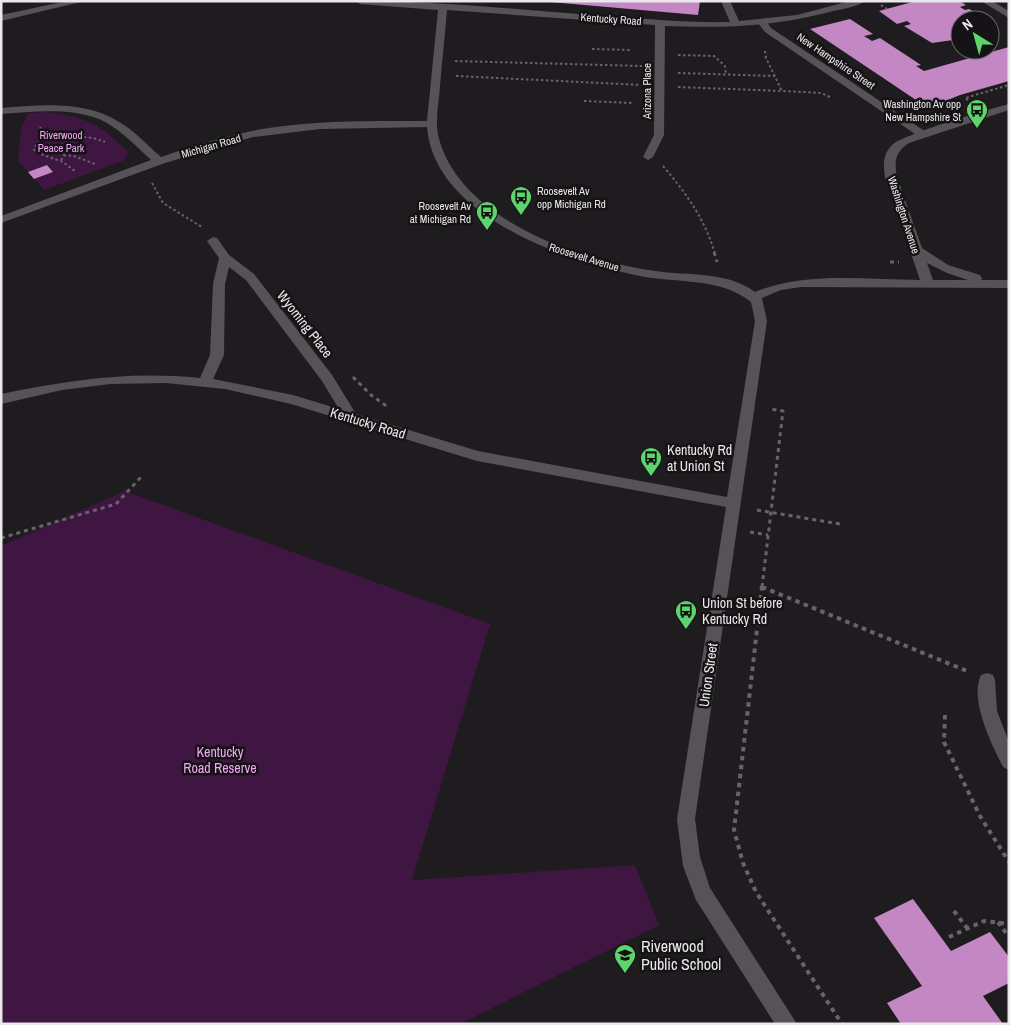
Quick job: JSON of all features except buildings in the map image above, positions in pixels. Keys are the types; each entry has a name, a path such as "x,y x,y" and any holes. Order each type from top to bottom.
{"street":[{"path":"1,18 81,1"},
{"name":"Kentucky Road","path":"360,1 660,23 736,24 763,23 798,18 861,1"},
{"path":"725,1 736,24"},
{"path":"985,1 1009,15"},
{"name":"Roosevelt Avenue","path":"443,8 432,124 437,150 452,177 475,202 525,235 567,253 606,265 654,275 728,284 754,297"},
{"name":"Arizona Place","path":"648,156 659,135 660,23"},
{"name":"New Hampshire Street","path":"763,23 768,30 922,134"},
{"name":"Washington Avenue","path":"928,284 891,177 888,161 890,155 895,146 922,134 1009,107"},
{"path":"1,111 34,109 93,114 107,119 118,126 160,162"},
{"name":"Michigan Road","path":"1,220 160,162 227,140 280,130 341,124 432,124"},
{"name":"Wyoming Place","path":"213,241 225,258 250,277 327,378 351,417"},
{"path":"915,249 936,265 964,276 1007,284"},
{"path":"206,382 217,355 219,284 225,258"},
{"path":"754,297 778,287 801,283 1007,284"},
{"name":"Union Street","path":"754,297 760,308 761,321 686,819 688,847 693,871 703,894 787,1024"},
{"name":"Kentucky Road","path":"1,399 62,386 110,380 166,379 206,382 266,393 477,456 733,503"},
{"path":"987,680 988,711 1009,762"}],"path":[{"path":"881,5 887,9"},
{"path":"765,44 766,58 782,91"},
{"path":"592,49 632,50"},
{"path":"694,56 714,56 725,66 726,75"},
{"path":"437,61 506,61 659,67"},
{"path":"693,74 775,76"},
{"path":"436,76 482,76 659,86"},
{"path":"962,105 970,102 965,98 1009,85"},
{"path":"694,88 821,93 838,100"},
{"path":"584,101 632,103"},
{"path":"34,109 43,134 34,149 35,152 61,160 72,166 81,179"},
{"path":"100,163 88,163 80,156 59,153 58,149 60,144 75,138 94,138 107,143"},
{"path":"61,160 65,155"},
{"path":"648,156 664,167 689,198 709,232 718,268"},
{"path":"144,168 163,203 208,231 213,241"},
{"path":"348,372 371,395 390,408"},
{"path":"770,409 783,411 734,830 743,863 756,892 842,1024"},
{"path":"1,538 116,504 142,477"},
{"path":"757,510 840,524"},
{"path":"762,586 987,680"},
{"path":"945,715 944,742 980,816 1009,862"},
{"path":"954,911 967,928"},
{"path":"949,938 984,920 1009,924"},
{"path":"998,922 1009,937"}],"green space":[{"name":"Riverwood Peace Park","path":"49,112 84,120 101,128 128,152 125,160 44,190 34,179 53,172 48,165 28,172 18,161 21,128 28,113"},
{"name":"Kentucky Road Reserve","path":"125,491 490,624 412,880 635,865 659,925 460,1024 1,1024 1,546"}],"place":[{"name":"Washington Av opp New Hampshire St","path":"977,129"},
{"name":"Roosevelt Av opp Michigan Rd","path":"521,216"},
{"name":"Roosevelt Av at Michigan Rd","path":"487,231"},
{"name":"Kentucky Rd at Union St","path":"651,477"},
{"name":"Union St before Kentucky Rd","path":"686,630"},
{"name":"Riverwood Public School","path":"625,974"}]}
